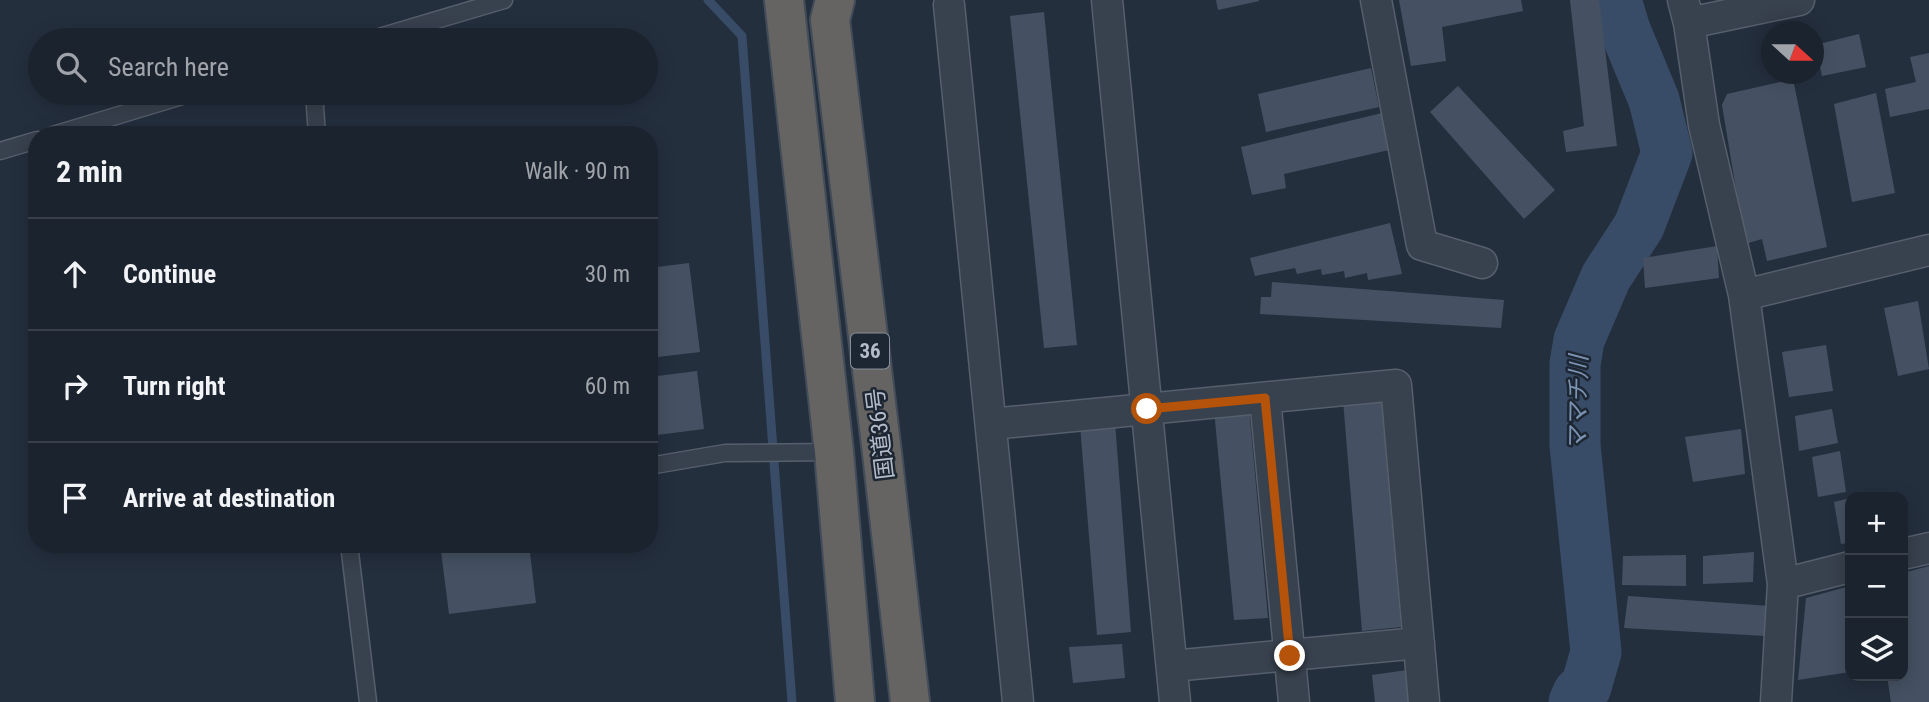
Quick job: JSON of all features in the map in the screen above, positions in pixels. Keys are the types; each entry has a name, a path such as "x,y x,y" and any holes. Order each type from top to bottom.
{"highway":[{"name":"国道36号","path":"784,0 834,452 855,702"},
{"name":"国道36号","path":"835,0 830,20 881,440 909,702"}],"street":[{"path":"1107,0 1175,702"},
{"path":"1376,0 1422,245 1482,263"},
{"path":"1776,702 1783,584 1744,295 1703,125 1686,12 1799,0"},
{"path":"950,5 1018,702"},
{"path":"1744,295 1929,250"},
{"path":"991,424 1396,385 1424,702"},
{"path":"1265,398 1294,702"},
{"path":"1908,553 1929,548"},
{"path":"1783,584 1845,568"},
{"path":"1172,666 1419,643"}],"lane":[{"path":"409,28 503,0"},
{"path":"83,126 152,105"},
{"path":"315,105 316,126"},
{"path":"0,151 28,142"},
{"path":"658,464 725,453 834,452"},
{"path":"350,553 368,702"}],"building":[{"path":"1216,0 1259,0 1259,1 1218,10"},
{"path":"1399,0 1521,0 1523,11 1442,27 1446,61 1411,66"},
{"path":"1570,0 1599,0 1617,146 1566,152 1563,131 1584,126"},
{"path":"1044,12 1077,345 1044,348 1010,16"},
{"path":"1859,34 1866,67 1824,76 1824,43"},
{"path":"1929,53 1929,109 1890,117 1885,89 1916,82 1910,57"},
{"path":"1371,68 1379,107 1266,132 1258,94"},
{"path":"1771,84 1794,84 1827,247 1767,261 1762,239 1745,244 1722,105 1727,94"},
{"path":"1458,86 1555,190 1524,219 1430,112"},
{"path":"1876,93 1895,193 1852,202 1834,104"},
{"path":"1382,113 1389,150 1284,174 1286,188 1252,195 1241,147"},
{"path":"1390,223 1402,274 1368,280 1367,273 1345,278 1344,271 1322,275 1321,269 1297,274 1295,268 1255,276 1250,258"},
{"path":"1717,246 1719,278 1645,288 1643,258"},
{"path":"689,263 700,352 658,357 658,267"},
{"path":"1272,282 1504,300 1501,328 1260,314 1261,297 1271,297"},
{"path":"1918,301 1929,369 1898,376 1884,308"},
{"path":"1826,345 1833,391 1789,397 1782,352"},
{"path":"697,371 704,429 658,435 658,376"},
{"path":"1381,396 1401,627 1362,631 1343,400"},
{"path":"1249,408 1268,618 1234,620 1214,410"},
{"path":"1832,409 1838,443 1799,451 1795,416"},
{"path":"1115,422 1131,632 1097,635 1080,425"},
{"path":"1741,429 1745,474 1693,482 1685,437"},
{"path":"1840,451 1846,492 1818,497 1812,457"},
{"path":"1845,499 1845,544 1841,544 1834,502"},
{"path":"1754,552 1753,582 1703,584 1703,556"},
{"path":"441,553 530,553 536,603 449,614"},
{"path":"1686,555 1686,586 1622,585 1623,556"},
{"path":"1929,566 1929,702 1891,702 1888,681 1908,681 1908,572"},
{"path":"1845,587 1845,673 1798,680 1806,598"},
{"path":"1628,596 1770,606 1766,636 1624,628"},
{"path":"1122,644 1125,678 1073,683 1069,647"},
{"path":"1407,670 1410,702 1375,702 1372,675"}],"waterway":[{"path":"708,0 742,36 792,702"},
{"name":"ママチ川","path":"1574,702 1578,693 1586,687 1596,652 1575,445 1575,364 1579,340 1606,277 1639,226 1667,153 1654,100 1625,30 1616,0"}],"route":[{"path":"1147,409 1265,398 1290,656"}]}
